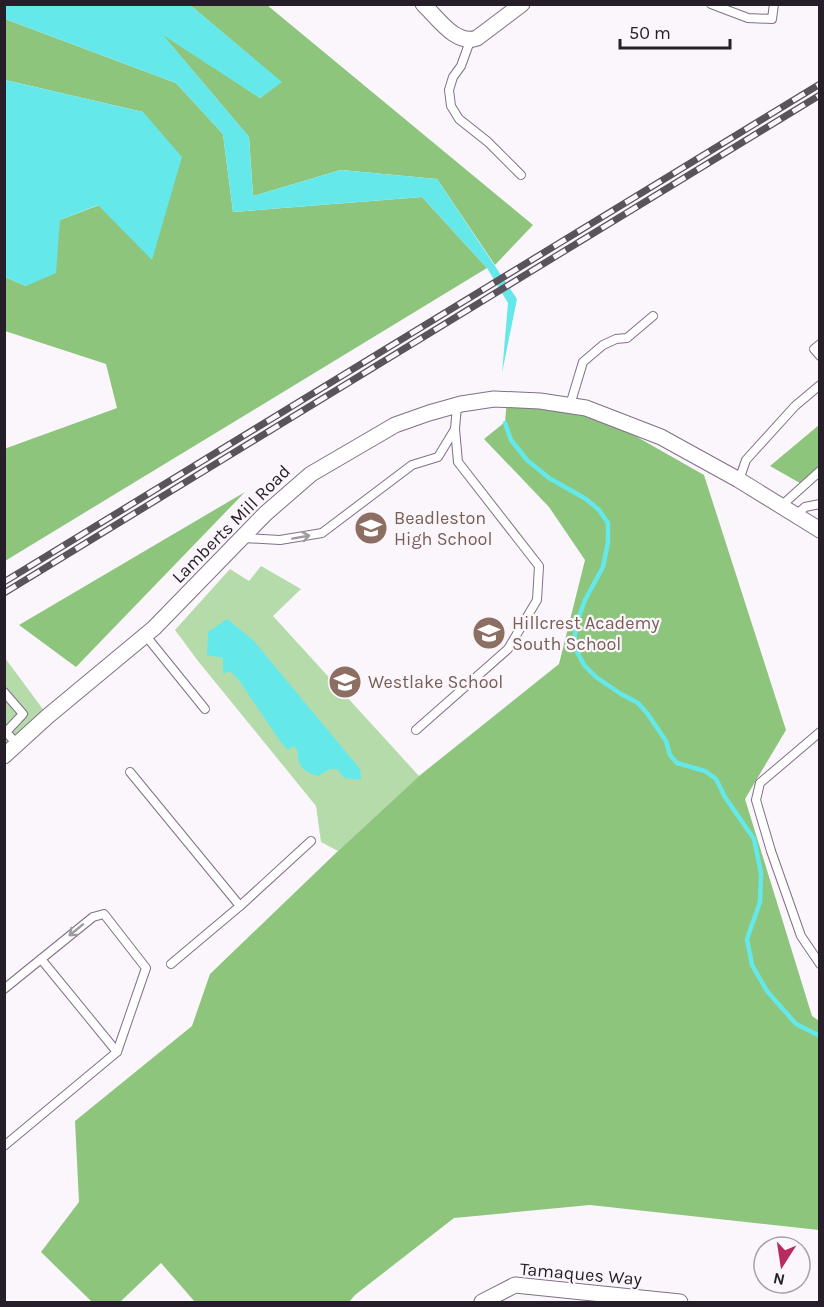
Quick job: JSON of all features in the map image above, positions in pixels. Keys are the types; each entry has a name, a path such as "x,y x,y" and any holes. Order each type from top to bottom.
{"street":[{"path":"423,4 460,39 470,41 522,4"},
{"name":"Lamberts Mill Road","path":"4,756 48,716 146,636 265,514 311,474 402,422 457,406 494,399 540,401 586,408 661,436 739,480 819,530"},
{"name":"Tamaques Way","path":"482,1302 515,1285 680,1302"}],"lane":[{"path":"711,4 748,18 772,19 774,4"},
{"path":"470,41 449,90 451,106 459,119 488,142 521,174"},
{"path":"570,405 583,362 603,345 616,339 627,338 653,316"},
{"path":"819,345 814,349 819,356"},
{"path":"739,480 746,460 795,406 819,385"},
{"path":"416,730 508,649 537,600 539,566 458,462 455,429 457,406"},
{"path":"243,538 280,540 322,533 412,465 438,457 455,429"},
{"path":"781,506 819,471"},
{"path":"796,515 805,507 819,504"},
{"path":"146,636 205,708"},
{"path":"4,692 23,714 6,732 16,744"},
{"path":"819,732 760,783 756,800 801,936 819,964"},
{"path":"130,772 240,906"},
{"path":"171,964 240,906 311,841"},
{"path":"4,989 93,917 104,914 146,968 117,1052 4,1146"},
{"path":"41,959 117,1052"}],"green space":[{"path":"190,5 267,5 533,225 495,265 437,179 341,170 253,196 249,137 161,33 260,98 281,82"},
{"path":"5,19 176,83 223,134 233,212 422,197 487,268 5,561 4,449 117,408 106,364 5,331 5,277 26,286 60,220 99,205 152,259 143,112 5,80"},
{"path":"507,400 586,408 704,475 786,730 745,799 812,1016 819,1021 819,1230 590,1205 454,1218 349,1302 195,1302 161,1263 120,1302 92,1302 41,1252 79,1202 75,1121 192,1026 210,974 338,851 419,776 559,664 585,560 549,507 484,439 505,422"},
{"path":"819,425 819,473 805,486 770,466"},
{"path":"245,492 76,667 19,625"},
{"path":"261,566 301,589 273,616 419,776 338,851 321,842 316,806 175,630 230,569 249,581"},
{"path":"5,658 48,716 5,748"}],"water":[{"path":"4,5 190,5 282,82 260,98 163,35 249,137 253,196 341,170 437,179 517,299 502,373 508,303 487,268 422,197 233,212 223,134 176,83 5,19"},
{"path":"5,80 143,112 182,157 152,260 98,205 60,220 56,273 26,286 5,277"},
{"path":"227,619 253,640 360,769 361,780 344,778 337,769 330,769 318,776 305,770 298,760 298,751 294,746 288,750 280,741 238,679 230,671 223,674 223,658 207,655 208,632"}],"waterway":[{"path":"505,423 511,440 527,460 549,478 586,499 599,510 608,523 608,542 603,567 585,600 576,625 574,646 584,665 596,677 638,703 647,713 666,741 670,755 677,763 705,771 716,779 725,797 754,839 761,873 760,902 747,939 752,965 767,991 796,1024 820,1036"}],"railway":[{"path":"4,582 820,84"},
{"path":"4,593 820,95"}],"place":[{"name":"Beadleston High School","path":"371,528"},
{"name":"Hillcrest Academy South School","path":"489,633"},
{"name":"Westlake School","path":"345,682"}]}
